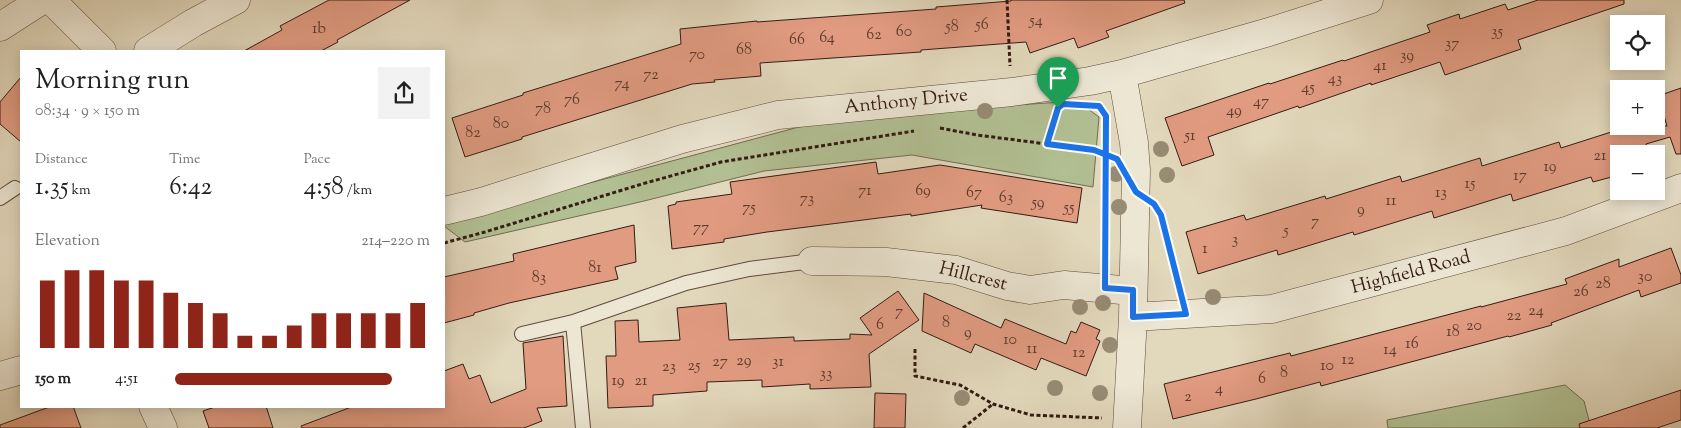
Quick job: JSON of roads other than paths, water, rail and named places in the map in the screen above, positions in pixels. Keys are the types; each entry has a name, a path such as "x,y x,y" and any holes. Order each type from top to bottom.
{"street":[{"path":"0,27 42,0"},
{"path":"51,0 101,50"},
{"path":"150,50 236,0"},
{"name":"Anthony Drive","path":"445,211 481,202 682,139 778,115 1056,87 1122,74 1269,32 1369,0"},
{"path":"1122,74 1134,143 1136,170 1133,304 1127,423"},
{"name":"Highfield Road","path":"1133,304 1186,314 1272,309 1566,231 1681,188"},
{"name":"Hillcrest","path":"812,261 886,262 956,270 1007,286 1030,290 1064,285 1133,304"},
{"path":"0,376 20,370"},
{"path":"154,408 163,428"}],"lane":[{"path":"0,198 14,188"},
{"path":"522,334 573,322 686,283 749,270 812,261"},
{"path":"573,322 583,428"}]}
